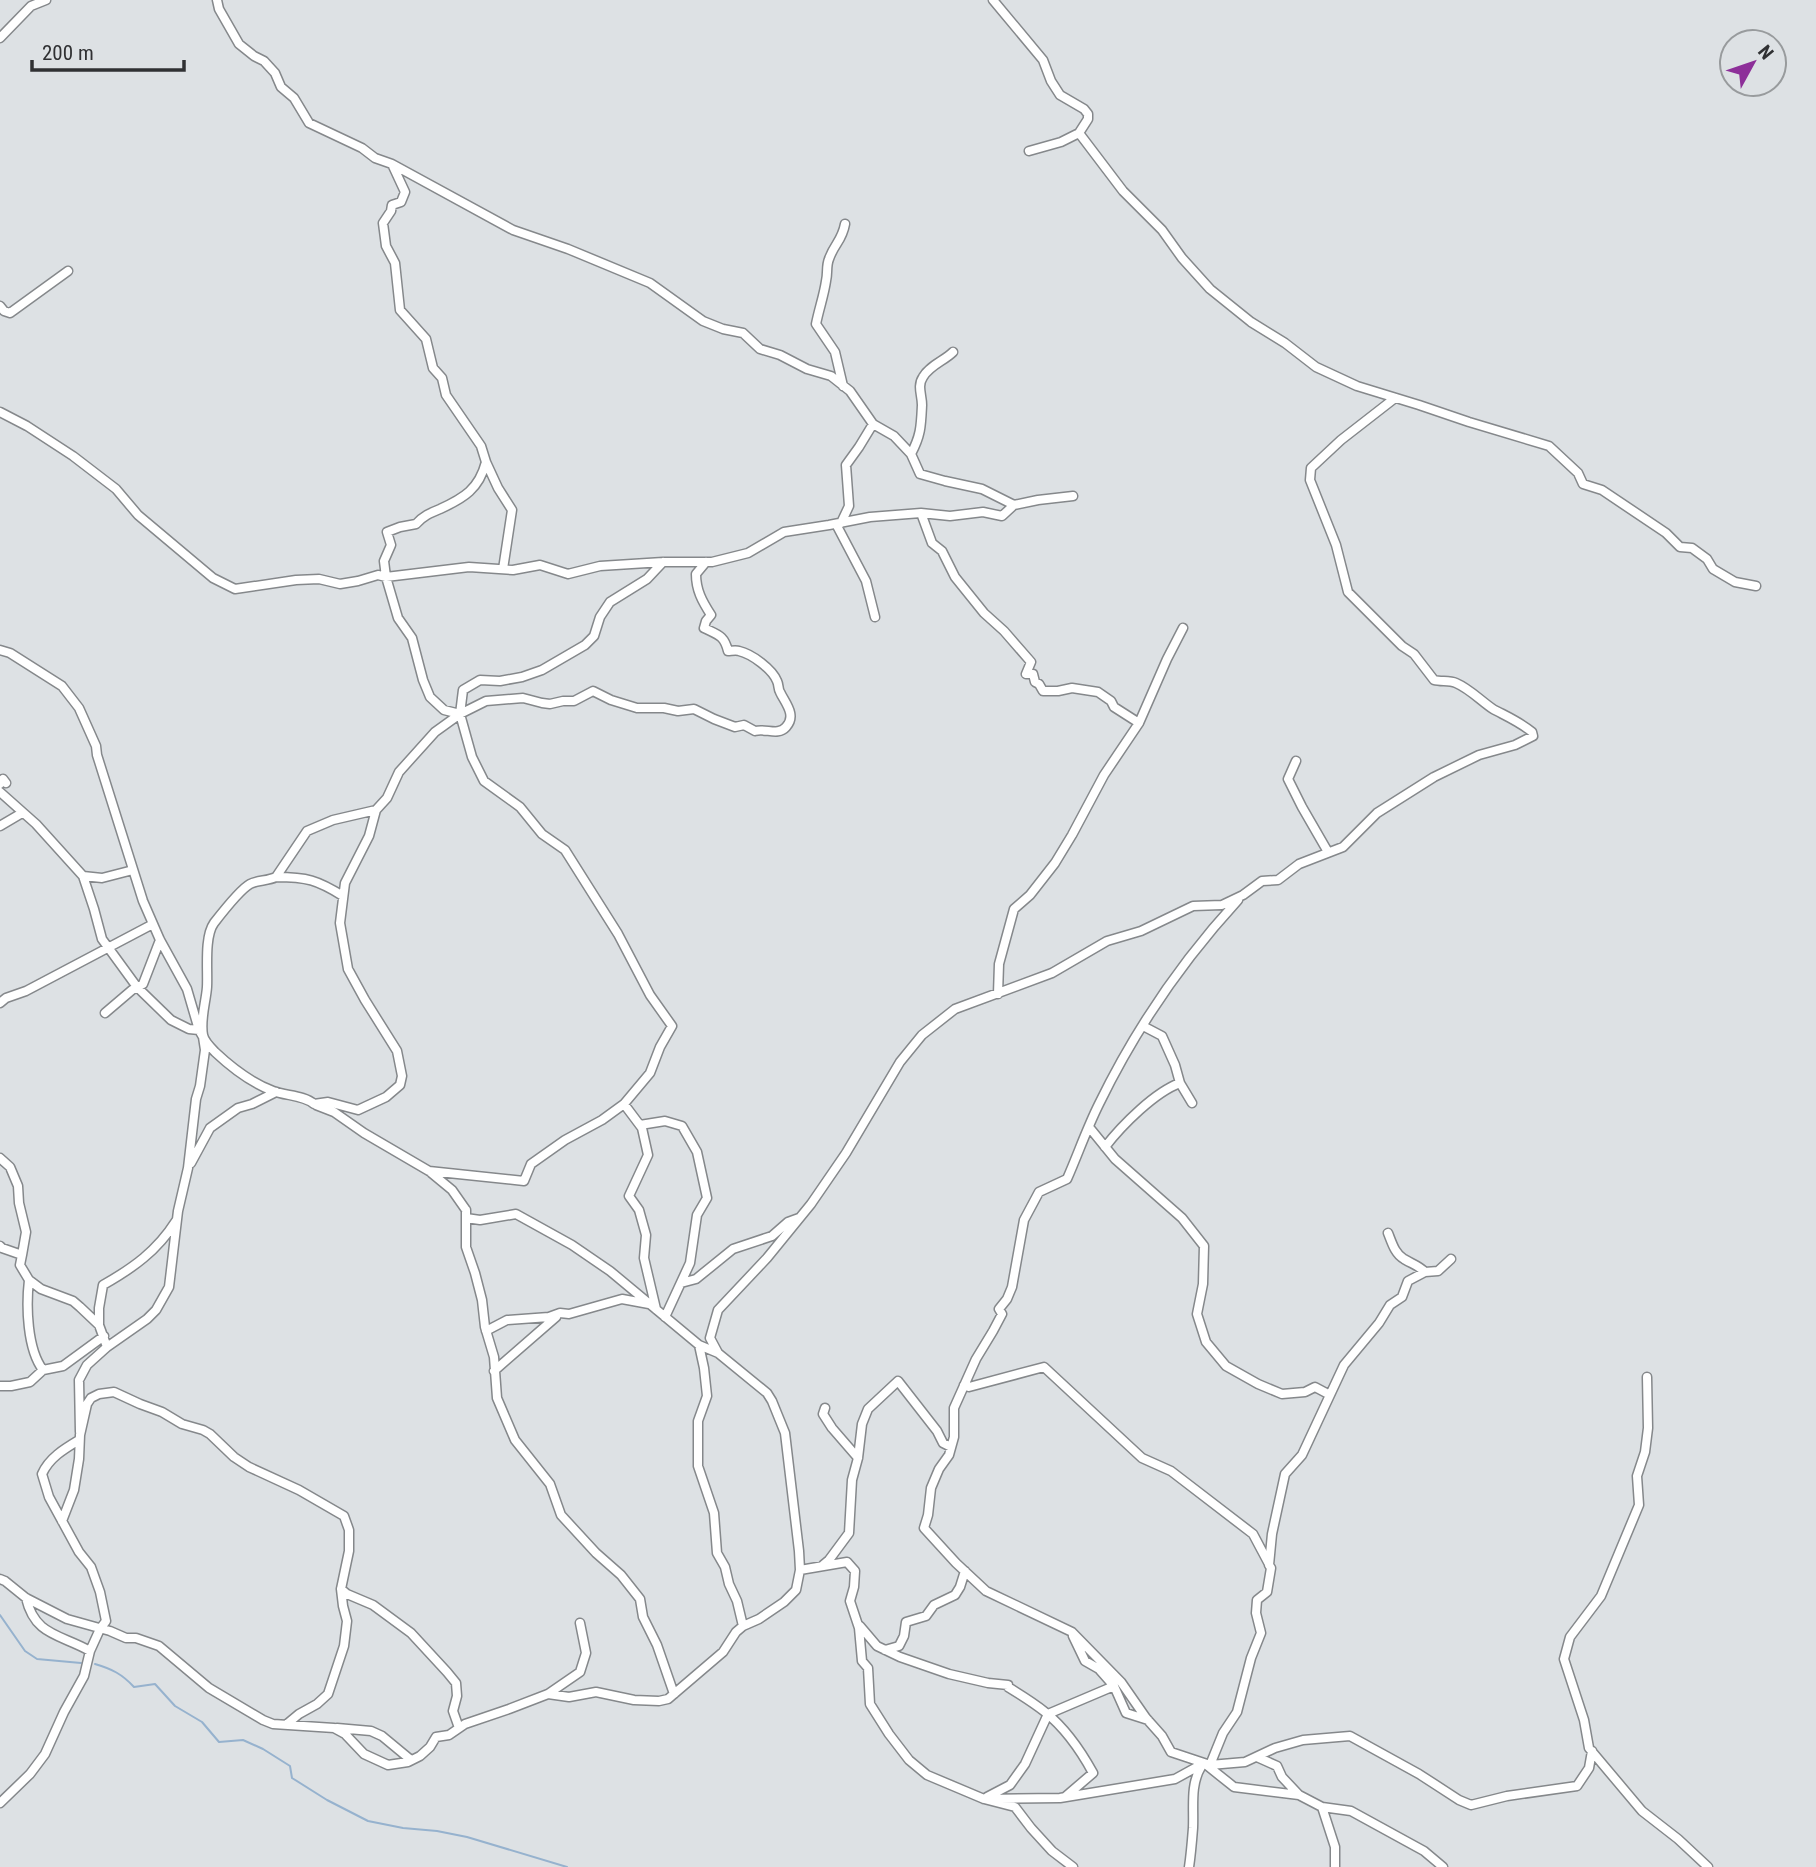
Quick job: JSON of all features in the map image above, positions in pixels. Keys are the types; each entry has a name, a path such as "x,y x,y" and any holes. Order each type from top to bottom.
{"street":[{"path":"0,38 31,6 46,0"},
{"path":"217,0 219,9 239,44 264,61 275,73 281,87 294,98 309,123 362,148 374,158 392,164 513,230 568,249 650,284 703,321 743,333 760,349 831,376 850,391 873,424 894,436 911,454 920,474 982,489 1014,505"},
{"path":"993,0 1043,60 1060,95 1088,114 1088,119 1079,133 1061,142 1029,151"},
{"path":"1079,133 1123,191 1162,230 1182,258 1210,289 1251,322 1316,367 1357,386 1549,446 1578,473 1583,484 1602,490 1666,533 1680,547 1692,548 1707,559 1713,569 1735,582 1756,586"},
{"path":"392,164 405,192 401,202 392,205 383,223 386,246 395,263 400,310 426,339 433,368 442,378 446,395 481,446 498,488 512,510 503,569"},
{"path":"843,386 835,352 816,324 827,281 827,261 842,237 845,224"},
{"path":"0,306 10,313 68,271"},
{"path":"911,454 920,437 922,401 919,387 922,377 933,365 953,352"},
{"path":"718,1353 710,1338 718,1310 800,1218 846,1153 900,1062 922,1035 955,1009 1052,973 1107,941 1141,931 1193,906 1222,905 1243,895 1262,881 1278,880 1299,864 1343,847 1377,813 1433,777 1479,755 1516,745 1533,736 1525,726 1492,708 1460,685 1434,680 1414,654 1402,646 1348,592 1336,545 1310,480 1310,472 1341,440 1395,398"},
{"path":"0,412 74,456 116,489 138,515 213,578 235,589 296,580 318,579 340,584 377,575 386,577 469,567 513,570 540,565 568,574 600,566 706,562 748,553 784,532 870,517 921,513 950,516 983,512 1002,516 1014,505 1073,496"},
{"path":"838,523 849,506 845,465 873,424"},
{"path":"460,714 444,710 430,697 412,638 398,618 384,561 391,545 387,532 416,524 422,517 468,494 482,477 486,462"},
{"path":"921,513 932,543 942,551 955,577 984,613 1031,662 1027,674 1033,674 1035,682 1044,691 1072,688 1098,692 1111,701 1114,707 1139,723"},
{"path":"838,523 866,581 875,617"},
{"path":"429,1171 523,1181 531,1164 624,1104 650,1073 672,1026 650,995 618,934 565,850 542,834 520,807 484,781 472,757 460,714 463,690 480,680 500,681 522,677 542,670 585,645 594,636 600,617 610,602 647,579 663,562"},
{"path":"314,1104 328,1102 358,1110 386,1097 400,1085 402,1076 397,1051 348,969 340,923 345,883 369,836 376,810 387,798 399,772 435,732 460,714 485,701 523,698 550,704 573,701 593,691 637,708 678,711 694,709 736,727 744,725 755,731 761,729 778,732 786,727 791,719 789,708 779,691 777,680 766,667 750,656 738,650 728,651 726,642 720,635 704,628 711,615 696,587 696,574 706,562"},
{"path":"998,994 999,964 1014,909 1030,895 1055,863 1072,835 1104,775 1139,723 1183,628"},
{"path":"0,650 10,653 62,686 79,708 96,746 133,870 160,940 187,989 205,1050 169,1287 156,1310 107,1347 88,1365 79,1380 79,1459 74,1490 62,1521"},
{"path":"1296,761 1289,779 1301,807 1328,852"},
{"path":"0,792 44,833 83,876 102,940 137,987 171,1020 201,1034 215,1052 254,1083 276,1092 309,1100 334,1112 429,1171 452,1190 466,1210 466,1218 480,1220 516,1214 572,1245 610,1271 699,1345 718,1353 767,1393 772,1401 785,1433 800,1570 796,1590 759,1619 743,1626 723,1652 668,1699 659,1702 634,1700 596,1692 569,1697 548,1694"},
{"path":"276,877 307,831 333,820 376,810"},
{"path":"0,826 22,813"},
{"path":"83,876 102,878 133,870"},
{"path":"201,1034 212,926 241,891 252,882 268,881 276,877 303,877 322,883 343,896"},
{"path":"1243,895 1190,956 1156,1003 1099,1104 1067,1179 1039,1192 1024,1220 1012,1287 999,1309 1002,1314 998,1323 976,1359 954,1408 954,1437 949,1455 931,1488 924,1528 986,1591 1070,1631 1121,1682 1171,1752 1207,1764 1245,1762 1275,1748 1303,1740 1350,1736 1471,1805 1507,1796 1577,1786 1589,1768 1592,1752"},
{"path":"0,1003 153,924"},
{"path":"105,1013 143,984 160,940"},
{"path":"1143,1026 1163,1036 1180,1083 1192,1102"},
{"path":"1105,1147 1130,1119 1171,1086 1180,1083"},
{"path":"188,1168 210,1128 238,1108 276,1092"},
{"path":"624,1104 642,1128 648,1155 629,1196 639,1210 646,1235 643,1258 653,1307"},
{"path":"640,1125 666,1121 682,1126 697,1152 707,1198 696,1215 690,1264 665,1317"},
{"path":"1089,1128 1115,1158 1182,1218 1204,1245 1203,1284 1197,1314 1206,1342 1226,1366 1282,1394 1305,1392 1315,1387 1330,1395"},
{"path":"0,1158 10,1167 18,1186 26,1232 20,1265 29,1280 41,1289 73,1301 99,1325 107,1347"},
{"path":"466,1210 466,1247 475,1273 494,1357 496,1398 515,1440 550,1484 561,1514 596,1553 621,1575 640,1600 643,1618 657,1645 674,1694"},
{"path":"681,1283 696,1279 733,1249 772,1236 788,1222 800,1218"},
{"path":"99,1325 103,1285 117,1278 159,1245 178,1219"},
{"path":"1388,1233 1394,1249 1403,1259 1425,1272"},
{"path":"0,1246 23,1255"},
{"path":"1189,1867 1193,1789 1198,1773 1207,1764 1223,1732 1237,1712 1251,1658 1261,1633 1256,1613 1257,1600 1267,1592 1272,1534 1285,1474 1302,1455 1344,1365 1390,1305 1402,1297 1408,1281 1425,1272 1438,1271 1451,1259"},
{"path":"29,1280 26,1300 28,1315 37,1363 43,1370"},
{"path":"486,1331 507,1320 569,1314 622,1299 653,1307"},
{"path":"494,1371 560,1313"},
{"path":"0,1386 30,1382 43,1370 63,1366 104,1336"},
{"path":"699,1345 707,1396 698,1422 698,1466 714,1513 717,1553 725,1567 743,1626"},
{"path":"964,1385 968,1387 1044,1367 1142,1458 1171,1471 1253,1534 1271,1568"},
{"path":"1647,1377 1648,1428 1645,1452 1637,1476 1639,1505 1601,1596 1570,1637 1564,1659 1584,1720 1589,1748 1642,1811 1708,1867"},
{"path":"821,1567 849,1533 852,1480 862,1424 868,1409 898,1381 937,1431 943,1443 951,1447"},
{"path":"0,1803 30,1774 45,1754 84,1676 90,1651 106,1621 91,1567 79,1552 62,1521 42,1474 45,1466 80,1436 87,1404 91,1398 107,1392 117,1392 182,1424 203,1430 249,1468 299,1490 344,1516 349,1530 349,1551 341,1588 347,1621 344,1646 328,1694 287,1724"},
{"path":"825,1408 823,1414 827,1421 858,1458"},
{"path":"800,1570 847,1562 855,1571 850,1601 858,1624 862,1661 869,1668 870,1704 909,1760 927,1774 984,1798 1015,1807 1045,1843 1073,1867"},
{"path":"885,1650 899,1646 906,1622 926,1616 934,1605 955,1595 965,1571"},
{"path":"0,1579 26,1598 67,1619 159,1646 209,1688 263,1720 273,1724 362,1730 382,1736 411,1760"},
{"path":"341,1588 347,1594 373,1605 411,1633 447,1672 456,1683 457,1696 453,1711 458,1728"},
{"path":"26,1598 34,1620 41,1628 90,1651"},
{"path":"334,1728 375,1760 388,1765 411,1760 430,1747 436,1737 449,1735 466,1724 548,1694 580,1672 586,1653 580,1623"},
{"path":"858,1624 877,1646 885,1650 950,1674 1008,1685 1048,1714 1085,1759 1093,1773 1065,1797"},
{"path":"1070,1631 1085,1661 1099,1669 1114,1686 1126,1713 1149,1720"},
{"path":"984,1798 1010,1784 1025,1764 1048,1714 1114,1686"},
{"path":"1256,1757 1277,1766 1282,1777 1299,1795 1322,1807 1351,1811 1424,1851 1443,1867"},
{"path":"1207,1764 1234,1787 1299,1795"},
{"path":"984,1798 1065,1797 1175,1779 1207,1764"},
{"path":"1322,1807 1335,1847 1335,1867"}],"waterway":[{"path":"0,1615 25,1651 37,1659 81,1663"},
{"path":"95,1664 116,1672 134,1687 155,1684 175,1706 202,1722 219,1742 243,1740 263,1749 290,1766 292,1778 368,1821 467,1837 567,1867"}]}
